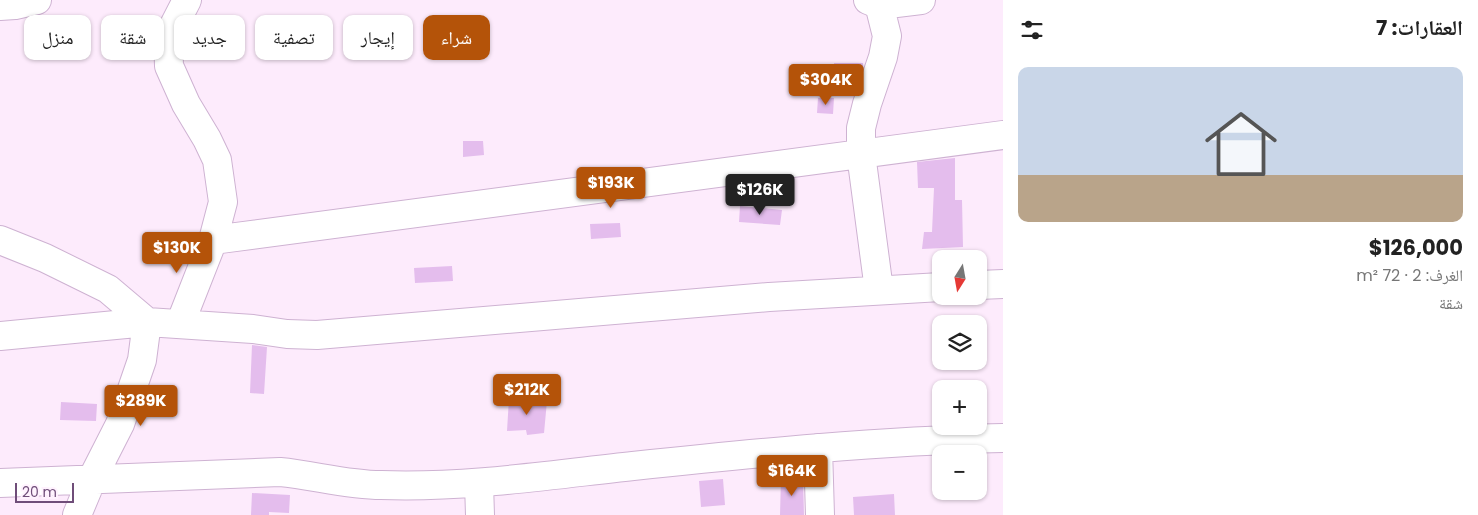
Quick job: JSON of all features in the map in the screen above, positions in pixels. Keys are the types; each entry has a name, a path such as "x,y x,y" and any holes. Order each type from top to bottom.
{"street":[{"path":"0,6 37,0"},
{"path":"180,324 213,240 223,202 217,160 186,104 169,66 168,37 187,0"},
{"path":"879,290 861,154 861,128 883,56 886,36 875,2 921,0"},
{"path":"213,240 1003,136"},
{"path":"0,240 45,258 108,289 147,322"},
{"path":"988,285 1003,284"},
{"path":"0,336 147,322 252,328 287,334 317,335 769,297 932,287"},
{"path":"77,515 92,479 120,424 142,360 147,322"},
{"path":"0,483 280,472 378,485 479,483 818,448 1003,438"},
{"path":"818,448 820,515"},
{"path":"479,483 480,515"}],"building":[{"path":"834,63 863,63 857,84 834,84"},
{"path":"818,98 834,98 833,114 817,113"},
{"path":"463,141 483,141 484,155 463,157"},
{"path":"955,158 955,200 962,200 963,247 922,249 924,232 932,232 934,188 918,188 917,162"},
{"path":"740,206 782,210 780,225 739,222"},
{"path":"620,223 621,237 591,239 590,224"},
{"path":"452,266 453,281 415,283 414,268"},
{"path":"252,345 267,347 264,394 250,393"},
{"path":"509,398 547,401 544,433 527,435 526,430 507,431"},
{"path":"61,402 97,404 96,421 60,420"},
{"path":"781,478 803,479 804,515 780,515"},
{"path":"723,479 725,505 701,507 699,481"},
{"path":"252,493 290,495 289,513 269,512 269,515 251,515"},
{"path":"894,494 895,515 854,515 853,497"}]}
